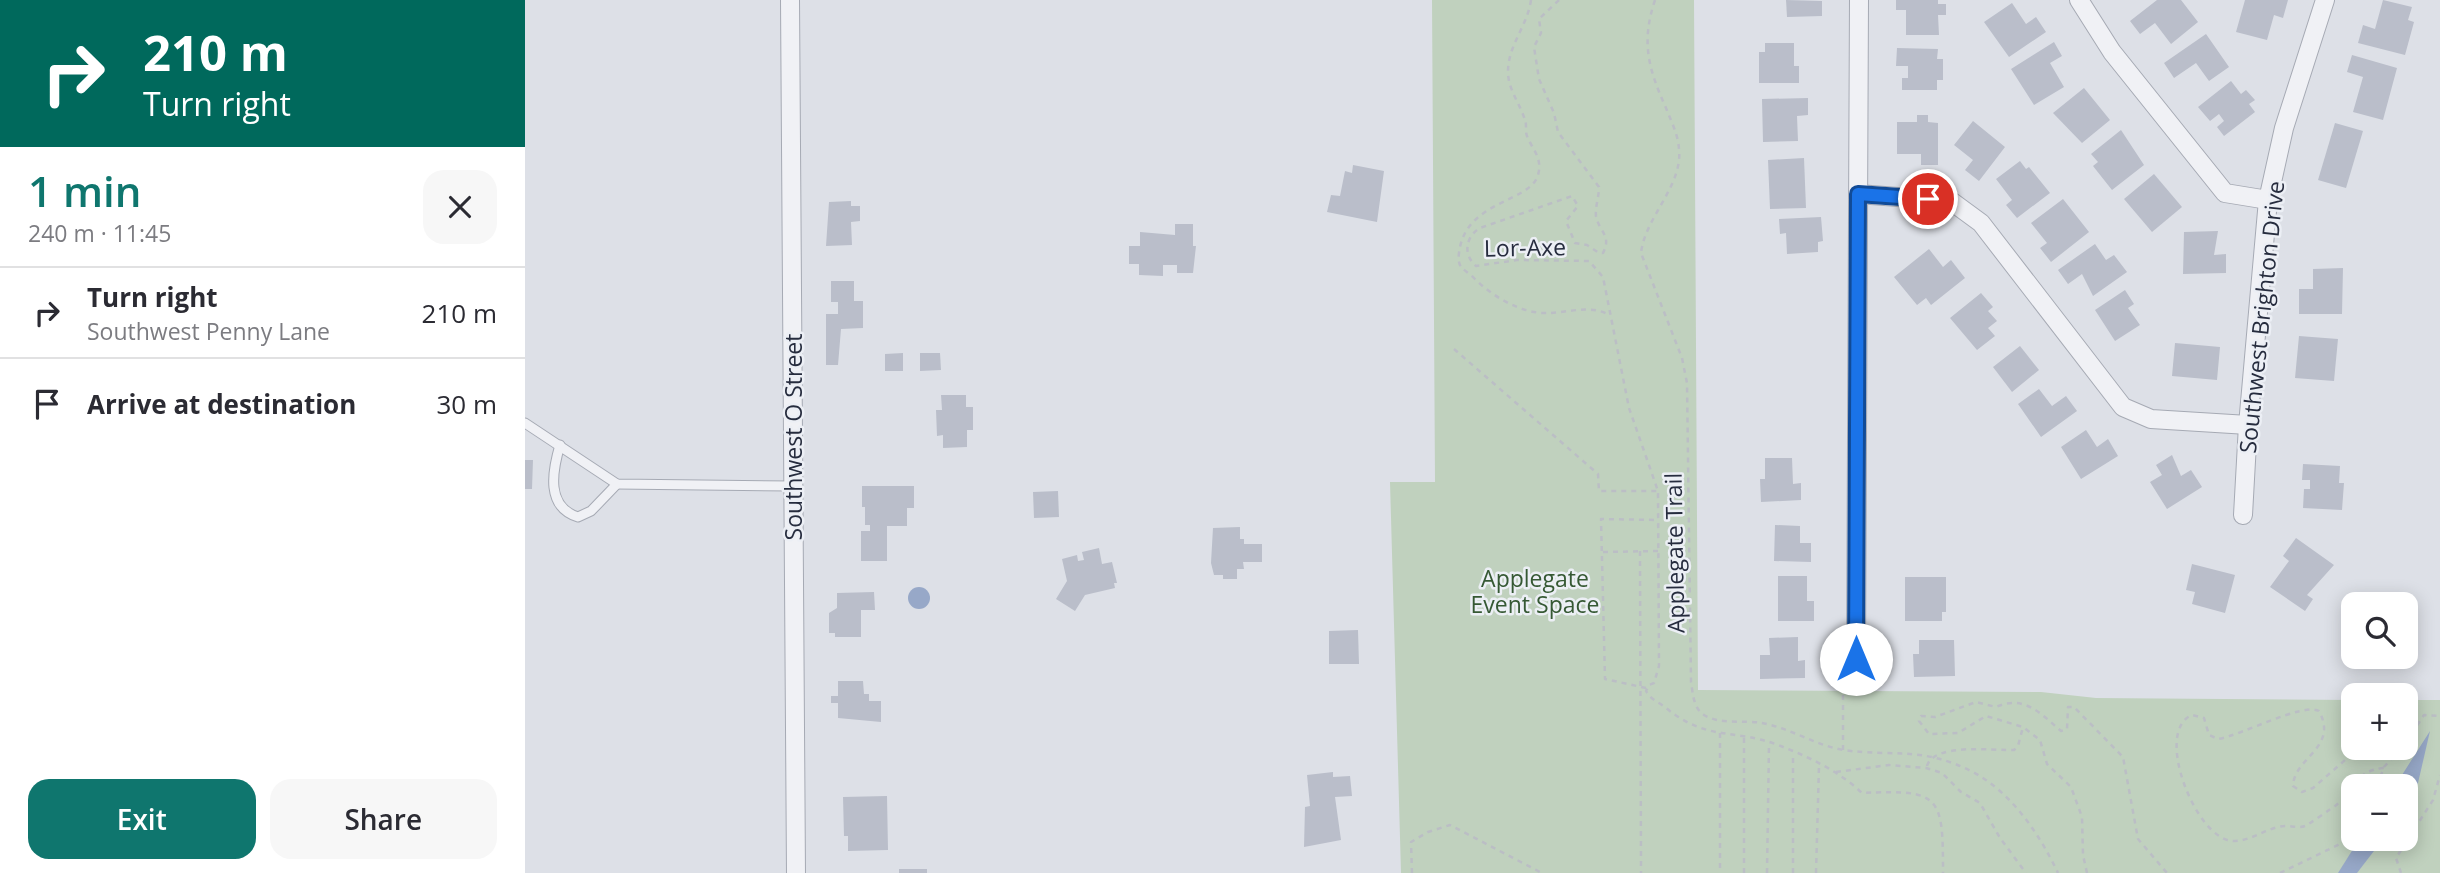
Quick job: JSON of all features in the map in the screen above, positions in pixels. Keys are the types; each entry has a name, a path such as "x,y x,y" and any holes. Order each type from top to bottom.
{"street":[{"name":"Southwest O Street","path":"790,0 796,873"},
{"path":"1856,659 1859,0"},
{"path":"2079,0 2112,52 2225,193 2268,200"},
{"name":"Southwest Brighton Drive","path":"2243,514 2268,200 2284,128 2325,0"},
{"path":"1858,194 1951,201 1981,223 2123,407 2151,419 2248,425"}],"lane":[{"path":"525,423 617,484 793,486"},
{"path":"560,445 553,477 556,500 565,513 578,517 591,511 617,484"}],"path":[{"name":"Lor-Axe","path":"1531,0 1508,63 1510,82 1525,120 1527,137 1538,153 1538,175 1534,183 1503,203 1489,208 1467,227 1457,262 1461,270 1481,286 1516,308 1544,314 1592,309 1609,315 1604,277 1589,261 1517,260 1476,266 1470,259 1467,246 1470,236 1480,228 1572,196 1578,206 1566,221 1575,243 1587,245 1599,253 1603,253 1607,244 1603,227 1596,217 1599,187 1557,132 1554,113 1539,79 1534,47 1541,33 1539,19 1559,0"},
{"name":"Applegate Trail","path":"1655,0 1647,25 1647,54 1654,82 1677,134 1680,152 1674,176 1643,239 1641,253 1682,358 1687,383 1691,682 1695,704 1703,715 1780,727 1843,750 1904,751 1935,757 1975,773 1999,791 2043,844 2058,873"},
{"path":"1609,315 1632,418 1658,491 1659,666 1654,683 1648,688"},
{"path":"1454,349 1598,474 1599,491 1658,491"},
{"path":"1648,688 1605,679 1601,519 1658,520"},
{"path":"1640,551 1641,873"},
{"path":"1603,552 1658,551"},
{"path":"1843,750 1843,693 1856,659"},
{"path":"1648,688 1650,697 1685,723 1769,743 1794,752 1836,772 1862,793 1910,790 1929,800 1942,817 1944,826 1943,873"},
{"path":"2087,873 2083,855 2082,817 2076,797 2063,777 2047,764 2041,740 2023,727 1986,716 1958,733 1929,734 1919,720 1921,716 1935,717 1964,708 1971,703 1996,707 2005,703 2030,706 2050,718 2061,732 2067,729 2069,707 2074,707 2123,757 2138,839 2167,873"},
{"path":"2345,760 2313,788 2302,792 2293,786 2294,775 2321,741 2325,726 2319,710 2312,708 2289,713 2272,723 2248,727 2218,739 2209,735 2204,718 2193,715 2184,720 2180,728 2177,768 2197,813 2216,836 2232,841 2253,839 2278,827 2304,827 2337,804 2358,778 2384,768"},
{"path":"2418,724 2424,715 2440,716"},
{"path":"1926,768 1928,761 1935,757 1991,747 2014,750 2018,746 2023,727"},
{"path":"1720,733 1720,873"},
{"path":"1744,738 1744,873"},
{"path":"1767,873 1769,743"},
{"path":"1793,873 1794,752"},
{"path":"2382,774 2391,760"},
{"path":"1816,873 1818,765"},
{"path":"1836,772 1889,765 1926,768 1942,773 1961,792 1980,803 2000,838 2026,873"},
{"path":"2401,873 2396,858 2409,832 2433,800 2440,775"},
{"path":"1412,873 1412,842 1428,832 1450,825 1542,873"},
{"path":"2280,873 2341,843"}],"green space":[{"name":"Applegate Event Space","path":"1432,0 1694,0 1698,690 2041,692 2096,698 2341,700 2341,760 2418,760 2418,700 2440,700 2440,873 1401,873 1390,482 1435,482"}],"water":[{"path":"919,587 927,590 930,598 927,606 919,609 911,606 908,598 911,590"},
{"path":"2430,731 2418,783 2418,774 2403,774 2412,760 2418,760 2418,750"},
{"path":"2352,851 2374,851 2357,873 2338,873"}],"building":[{"path":"1786,0 1822,1 1822,16 1787,17"},
{"path":"1896,0 1938,0 1938,4 1946,4 1946,15 1938,15 1939,35 1906,35 1906,10 1896,10"},
{"path":"2157,0 2181,0 2198,22 2171,44 2155,23 2140,34 2130,21"},
{"path":"2245,0 2288,0 2283,18 2274,15 2267,40 2236,32"},
{"path":"2383,0 2412,7 2408,20 2414,22 2405,55 2358,43 2363,25 2375,29"},
{"path":"2012,3 2026,24 2036,17 2046,32 2009,57 1984,22"},
{"path":"2206,34 2229,67 2209,81 2196,63 2174,78 2164,63"},
{"path":"2054,42 2062,56 2050,63 2064,87 2034,105 2011,69"},
{"path":"1765,43 1794,43 1794,66 1799,66 1799,83 1759,83 1759,52 1765,52"},
{"path":"1897,48 1938,49 1937,59 1943,59 1943,80 1937,80 1937,90 1902,90 1902,78 1908,78 1908,66 1896,66"},
{"path":"2352,55 2397,68 2383,120 2353,112 2363,77 2347,72"},
{"path":"2231,81 2241,94 2246,90 2255,100 2249,104 2255,112 2224,136 2217,127 2224,121 2219,114 2210,121 2198,107"},
{"path":"2084,88 2110,120 2082,143 2053,113"},
{"path":"1808,98 1808,115 1797,116 1798,141 1763,142 1762,99"},
{"path":"1917,115 1928,115 1928,122 1938,123 1938,165 1921,165 1921,154 1897,154 1897,122 1917,122"},
{"path":"1973,121 2005,147 1979,181 1965,170 1973,160 1954,145"},
{"path":"2335,123 2363,131 2346,188 2318,180"},
{"path":"2121,130 2144,165 2112,190 2093,166 2098,162 2091,154"},
{"path":"1804,158 1806,208 1770,209 1768,160"},
{"path":"2020,161 2026,169 2029,167 2050,193 2017,218 2006,205 2012,200 1996,179"},
{"path":"1353,165 1384,171 1377,222 1327,212 1331,195 1340,196 1345,171 1352,173"},
{"path":"2154,174 2182,207 2152,232 2124,199"},
{"path":"2063,199 2089,232 2051,262 2040,248 2047,243 2031,223"},
{"path":"851,201 851,206 860,206 860,221 851,222 852,245 826,246 829,202"},
{"path":"1821,217 1823,241 1818,242 1818,252 1787,254 1786,233 1780,234 1779,219"},
{"path":"1175,224 1193,224 1193,246 1196,246 1193,273 1177,273 1177,265 1163,265 1163,276 1139,275 1139,264 1129,264 1129,246 1140,246 1140,232 1175,235"},
{"path":"2218,231 2214,255 2226,254 2226,273 2183,274 2184,232"},
{"path":"2095,244 2106,260 2114,255 2127,272 2093,296 2082,274 2068,284 2058,270"},
{"path":"1929,249 1943,267 1951,260 1965,278 1931,305 1926,298 1917,305 1894,277"},
{"path":"2343,268 2342,314 2299,314 2299,289 2313,289 2313,269"},
{"path":"831,281 854,281 854,301 863,301 863,328 841,329 838,365 826,365 826,314 838,314 838,302 831,302"},
{"path":"2125,290 2134,304 2128,308 2140,325 2115,341 2095,310"},
{"path":"1981,293 1993,307 1988,311 1997,321 1988,328 1995,336 1977,350 1950,318"},
{"path":"2299,336 2338,339 2334,381 2295,378"},
{"path":"2175,343 2220,347 2217,380 2172,376"},
{"path":"2020,346 2039,370 2012,392 1993,367"},
{"path":"903,353 903,371 885,371 885,354"},
{"path":"920,353 940,353 941,370 920,371"},
{"path":"2039,389 2052,406 2066,396 2077,411 2041,437 2018,404"},
{"path":"941,395 966,395 966,407 973,407 973,430 967,430 967,447 943,448 943,435 937,436 936,410 942,410"},
{"path":"2086,430 2097,447 2108,439 2118,456 2081,479 2061,447"},
{"path":"2172,455 2181,476 2191,470 2202,487 2167,509 2150,482 2162,475 2156,465"},
{"path":"1765,458 1792,458 1793,484 1801,483 1801,500 1761,502 1760,479 1765,479"},
{"path":"525,460 533,460 532,489 525,489"},
{"path":"2303,464 2340,466 2339,483 2344,483 2342,510 2303,508 2304,489 2310,489 2310,480 2302,480"},
{"path":"862,486 914,486 914,508 907,508 907,526 887,526 887,561 861,561 861,531 870,531 870,525 865,525"},
{"path":"1058,491 1059,517 1034,518 1033,492"},
{"path":"1775,525 1800,526 1800,543 1811,543 1811,562 1774,561"},
{"path":"1240,527 1240,539 1244,539 1244,544 1262,544 1262,562 1243,562 1244,569 1237,569 1237,579 1223,579 1223,575 1214,575 1211,563 1213,528"},
{"path":"2296,538 2334,565 2307,595 2313,599 2305,611 2270,587 2289,561 2283,556"},
{"path":"1099,548 1102,564 1112,562 1117,583 1114,583 1115,588 1085,595 1075,611 1056,599 1067,581 1062,559 1077,555 1078,561 1084,560 1082,552"},
{"path":"2192,564 2235,575 2225,613 2192,604 2195,592 2186,590"},
{"path":"1778,576 1807,576 1807,601 1814,601 1814,621 1778,621"},
{"path":"1905,577 1946,577 1946,612 1942,612 1942,621 1905,621"},
{"path":"874,592 875,610 861,610 861,637 835,637 835,633 829,633 829,613 837,608 837,593"},
{"path":"1358,630 1359,664 1329,664 1329,631"},
{"path":"1798,637 1798,661 1805,660 1805,678 1760,679 1760,655 1770,655 1769,638"},
{"path":"1919,640 1954,640 1955,676 1914,677 1913,654 1919,654"},
{"path":"838,681 863,681 864,694 869,694 869,701 881,701 881,722 838,718 838,703 831,703 831,696 838,696"},
{"path":"1333,772 1333,777 1350,776 1352,796 1335,797 1341,840 1304,847 1305,807 1310,806 1307,775"},
{"path":"887,796 888,850 848,851 848,836 844,836 843,797"},
{"path":"899,869 927,869 927,873 899,873"}],"route":[{"path":"1856,659 1858,194 1928,199"}]}
